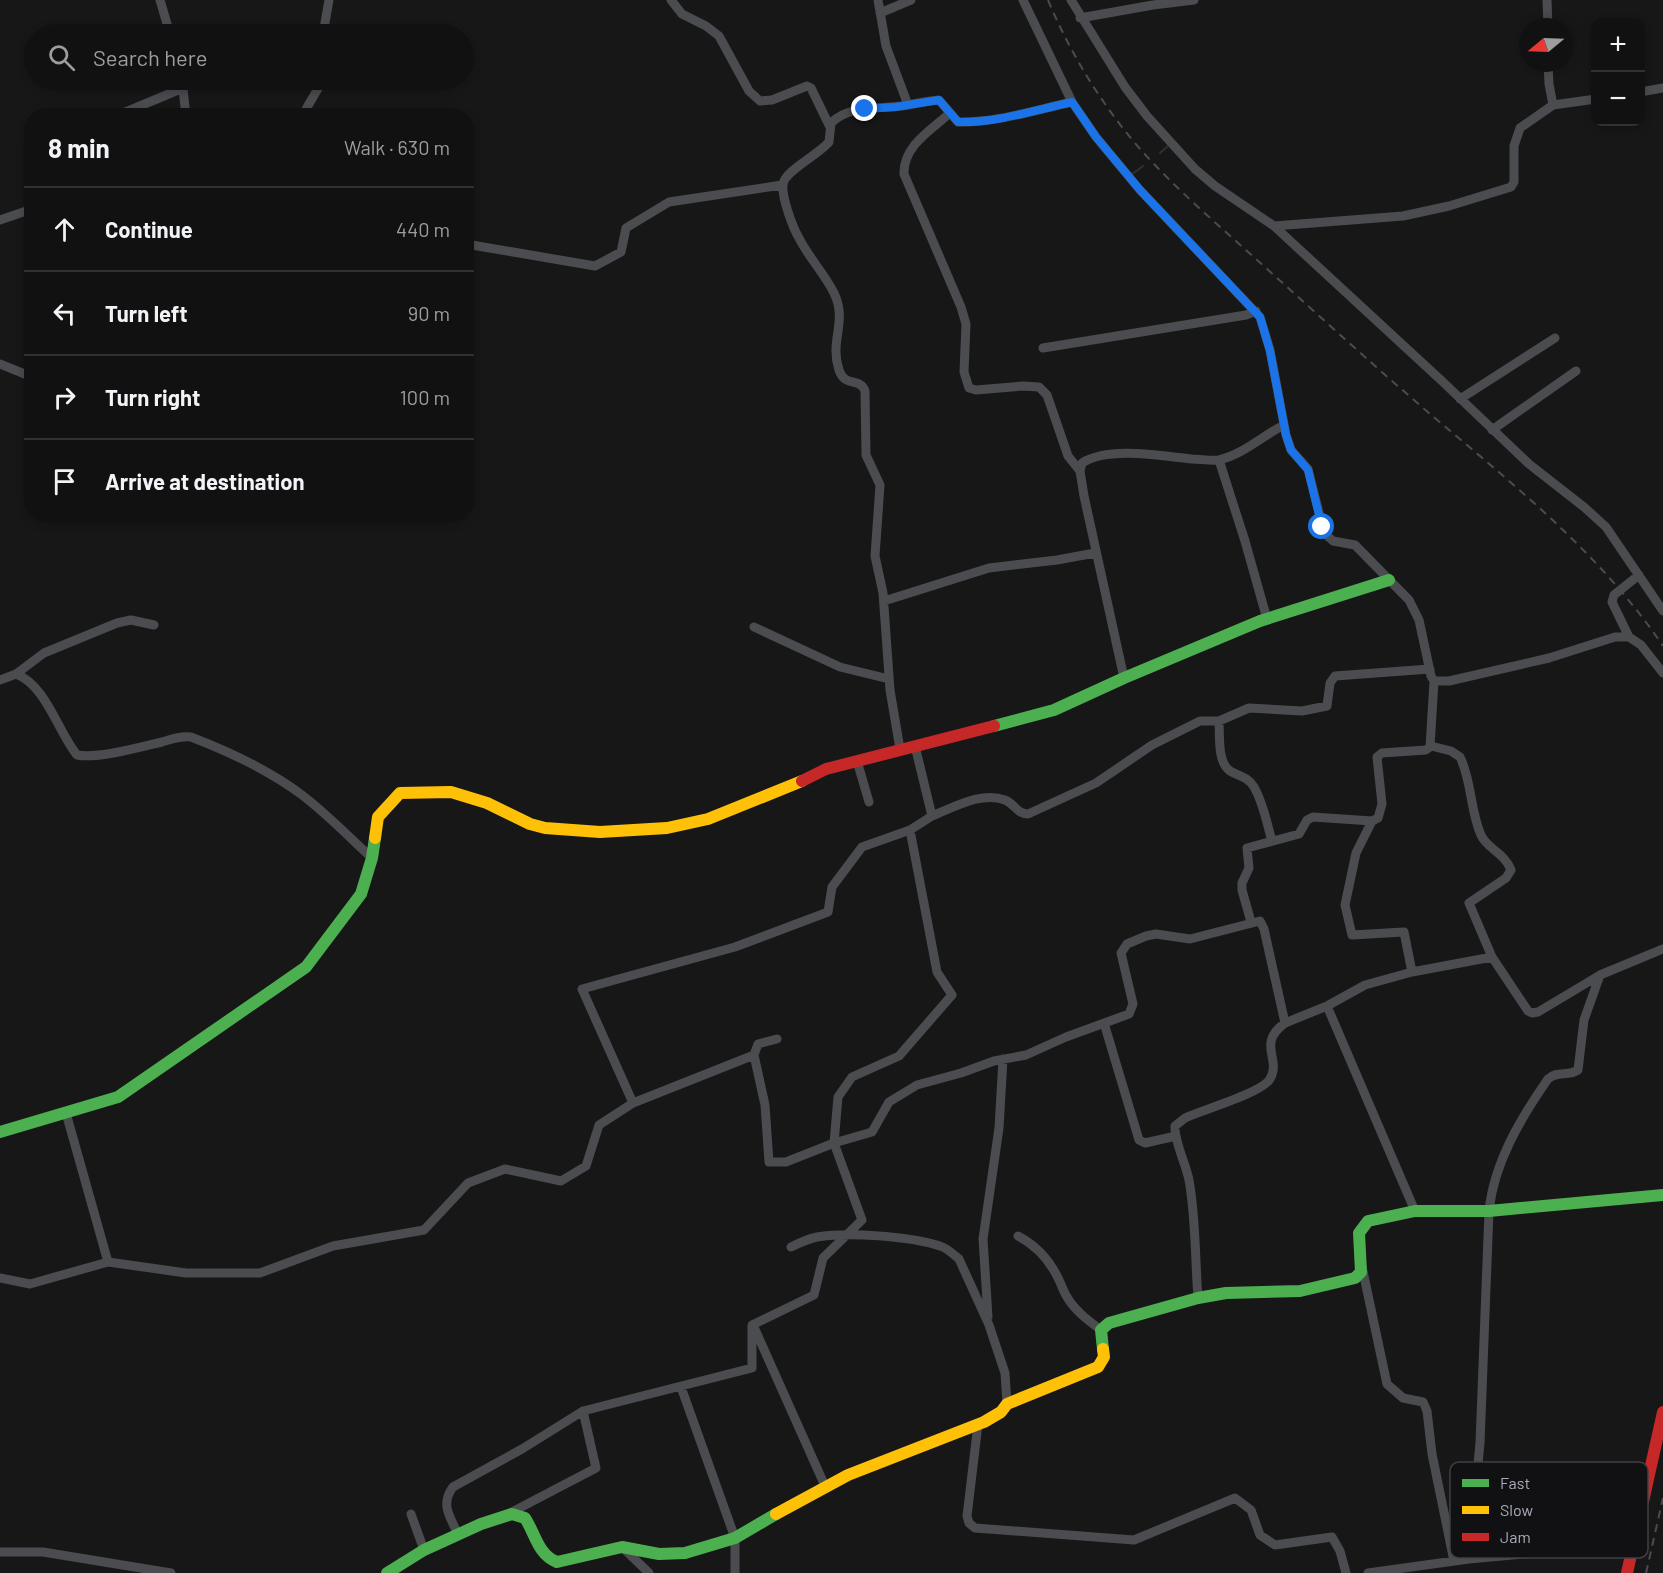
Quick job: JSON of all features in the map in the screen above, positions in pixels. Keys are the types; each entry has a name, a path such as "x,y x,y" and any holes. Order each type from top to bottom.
{"street":[{"path":"160,0 167,24"},
{"path":"325,24 329,0"},
{"path":"671,0 682,14 706,26 719,36 749,91 760,101 772,100 807,86 812,88 830,128"},
{"path":"878,0 886,46 908,105"},
{"path":"880,13 911,0"},
{"path":"1023,0 1072,102 1096,137 1140,190 1256,311 1263,324 1270,351 1291,450 1308,470 1324,533 1333,541 1355,545 1409,600 1419,620 1434,681 1431,746 1426,750 1379,755 1382,804 1378,818 1372,821 1313,817 1307,820 1299,834 1246,849 1249,868 1242,883 1242,890 1251,922"},
{"path":"1071,0 1080,18 1125,87 1195,169 1274,226 1529,464 1600,521 1663,610"},
{"path":"1080,18 1194,0"},
{"path":"1547,0 1548,18"},
{"path":"1548,72 1553,105"},
{"path":"1645,91 1663,88"},
{"path":"133,108 170,90"},
{"path":"184,90 185,108"},
{"path":"306,108 316,90"},
{"path":"900,749 889,679 884,601 875,556 880,485 866,455 865,391 863,385 844,380 839,370 835,346 841,316 839,307 826,279 798,237 782,185 787,176 829,142 831,123 843,114 939,100 958,122 969,122 1072,102"},
{"path":"1274,226 1403,216 1511,188 1514,182 1514,146 1520,128 1553,105 1591,100"},
{"path":"950,113 912,147 904,161 904,174 961,307 966,324 964,372 969,388 976,390 1039,387 1047,395 1068,456 1080,471"},
{"path":"474,245 595,266 621,252 626,228 669,202 782,185"},
{"path":"0,220 24,212"},
{"path":"1042,348 1246,315 1256,311"},
{"path":"1460,399 1555,338"},
{"path":"0,364 24,374"},
{"path":"1492,430 1576,371"},
{"path":"1124,678 1095,553 1080,471 1082,463 1115,454 1218,460 1250,447 1266,434 1284,425"},
{"path":"1218,460 1242,531 1267,619"},
{"path":"884,601 988,568 1095,553"},
{"path":"1629,638 1612,602 1614,595 1640,575"},
{"path":"0,1132 118,1097 306,967 361,894 372,858 378,817 400,793 451,792 487,802 530,824 545,828 600,832 667,828 708,819 793,785 826,769 1054,710 1124,678 1267,619 1389,580"},
{"path":"0,680 16,674 44,653 117,623 131,620 154,625"},
{"path":"754,627 840,667 889,679"},
{"path":"1434,681 1449,681 1549,658 1615,637 1629,638 1641,645 1663,673"},
{"path":"633,1103 582,989 735,948 828,912 832,887 862,847 910,830 932,816 970,801 992,798 1006,800 1021,813 1028,814 1096,783 1152,745 1188,725 1200,721 1219,721 1249,708 1294,711 1324,708 1328,704 1329,684 1335,676 1339,675 1430,669"},
{"path":"16,674 32,685 50,709 77,755 94,755 140,747 182,736 190,737 277,778 303,796 372,858"},
{"path":"1219,721 1220,743 1225,764 1228,769 1247,779 1255,788 1272,841"},
{"path":"915,746 932,816"},
{"path":"1431,746 1451,752 1462,760 1479,832 1486,843 1502,855 1511,870 1506,878 1459,908"},
{"path":"857,761 869,802"},
{"path":"1372,821 1356,853 1345,905 1352,935 1404,932 1412,972"},
{"path":"753,1325 814,1295 823,1258 861,1220 834,1143 838,1097 852,1077 899,1056 952,995 937,972 910,830"},
{"path":"1469,903 1492,957 1523,1006 1532,1013 1545,1009 1600,975 1663,949"},
{"path":"777,1039 759,1044 754,1055 765,1105 769,1162 786,1162 834,1143 872,1132 890,1102 917,1085 1003,1059 1035,1052 1065,1037 1129,1014 1132,1009 1121,953 1127,944 1137,939 1156,934 1190,939 1260,921 1285,1023"},
{"path":"1198,1298 1195,1224 1189,1180 1175,1126 1185,1118 1256,1091 1268,1082 1273,1072 1270,1041 1285,1023 1328,1006 1365,985 1412,972 1492,957"},
{"path":"1478,1462 1489,1211 1496,1173 1518,1128 1553,1074 1575,1073 1578,1070 1584,1020 1600,975"},
{"path":"1328,1006 1416,1211"},
{"path":"1104,1023 1138,1140 1145,1143 1176,1136"},
{"path":"0,1278 30,1284 108,1262 186,1273 260,1273 333,1246 424,1230 468,1183 506,1169 561,1181 586,1166 599,1125 633,1103 754,1055"},
{"path":"989,1325 983,1239 999,1128 1003,1059"},
{"path":"66,1113 108,1262"},
{"path":"1450,1542 1432,1454 1427,1411 1423,1402 1402,1398 1387,1384 1362,1265 1360,1228 1368,1221 1416,1211 1489,1211 1663,1195"},
{"path":"791,1247 805,1240 820,1237 846,1236 891,1238 946,1249 959,1259 989,1325 1005,1373 1007,1404"},
{"path":"504,1516 512,1514 525,1518 550,1561 565,1560 622,1547 659,1554 685,1553 735,1538 848,1474 978,1424 993,1417 1007,1404 1098,1368 1104,1357 1101,1330 1085,1318 1067,1299 1056,1273 1045,1257 1032,1244 1018,1236"},
{"path":"1101,1330 1109,1323 1198,1298 1226,1293 1300,1291 1355,1278 1361,1272 1362,1265"},
{"path":"458,1534 447,1510 447,1496 453,1487 522,1449 583,1411 752,1368 753,1325"},
{"path":"753,1325 825,1486"},
{"path":"681,1387 735,1538 735,1573"},
{"path":"387,1573 424,1550 504,1516 596,1468 583,1411"},
{"path":"1648,1480 1663,1412"},
{"path":"978,1424 967,1516 973,1527 1134,1540 1234,1498 1251,1510 1260,1535 1275,1545 1332,1537 1340,1551 1346,1573"},
{"path":"411,1514 424,1550"},
{"path":"622,1547 649,1573"},
{"path":"0,1552 43,1552 171,1573"},
{"path":"1453,1558 1454,1562"},
{"path":"1368,1573 1480,1558"},
{"path":"1627,1573 1631,1558"}],"waterway":[{"path":"1160,153 1169,145"},
{"path":"1131,175 1143,166"}],"railway":[{"path":"1048,0 1077,59 1101,98 1154,164 1197,206 1346,340 1528,497 1613,582 1663,646"},
{"path":"1646,1573 1663,1498"}],"traffic: fast":[{"path":"994,726 1054,710 1260,621 1389,580"},
{"path":"0,1132 118,1097 306,967 361,894 372,858 375,838"},
{"path":"1103,1349 1101,1330 1109,1323 1198,1298 1226,1293 1300,1291 1355,1278 1361,1272 1359,1233 1368,1221 1415,1211 1489,1211 1663,1195"},
{"path":"387,1573 424,1550 481,1524 512,1514 525,1518 541,1549 557,1562 622,1547 659,1554 685,1553 735,1538 776,1514"}],"traffic: slow":[{"path":"375,838 378,817 400,793 451,792 487,803 530,824 545,828 600,832 667,828 708,819 802,781"},
{"path":"776,1514 848,1475 984,1422 1001,1412 1007,1404 1098,1367 1104,1357 1103,1349"}],"traffic: jam":[{"path":"802,781 826,769 994,726"},
{"path":"1648,1479 1663,1412"},
{"path":"1627,1573 1630,1558"}],"route":[{"path":"865,109 939,100 958,122 969,122 1072,102 1096,137 1140,190 1260,317 1270,351 1286,435 1291,450 1308,470 1322,527"}]}
